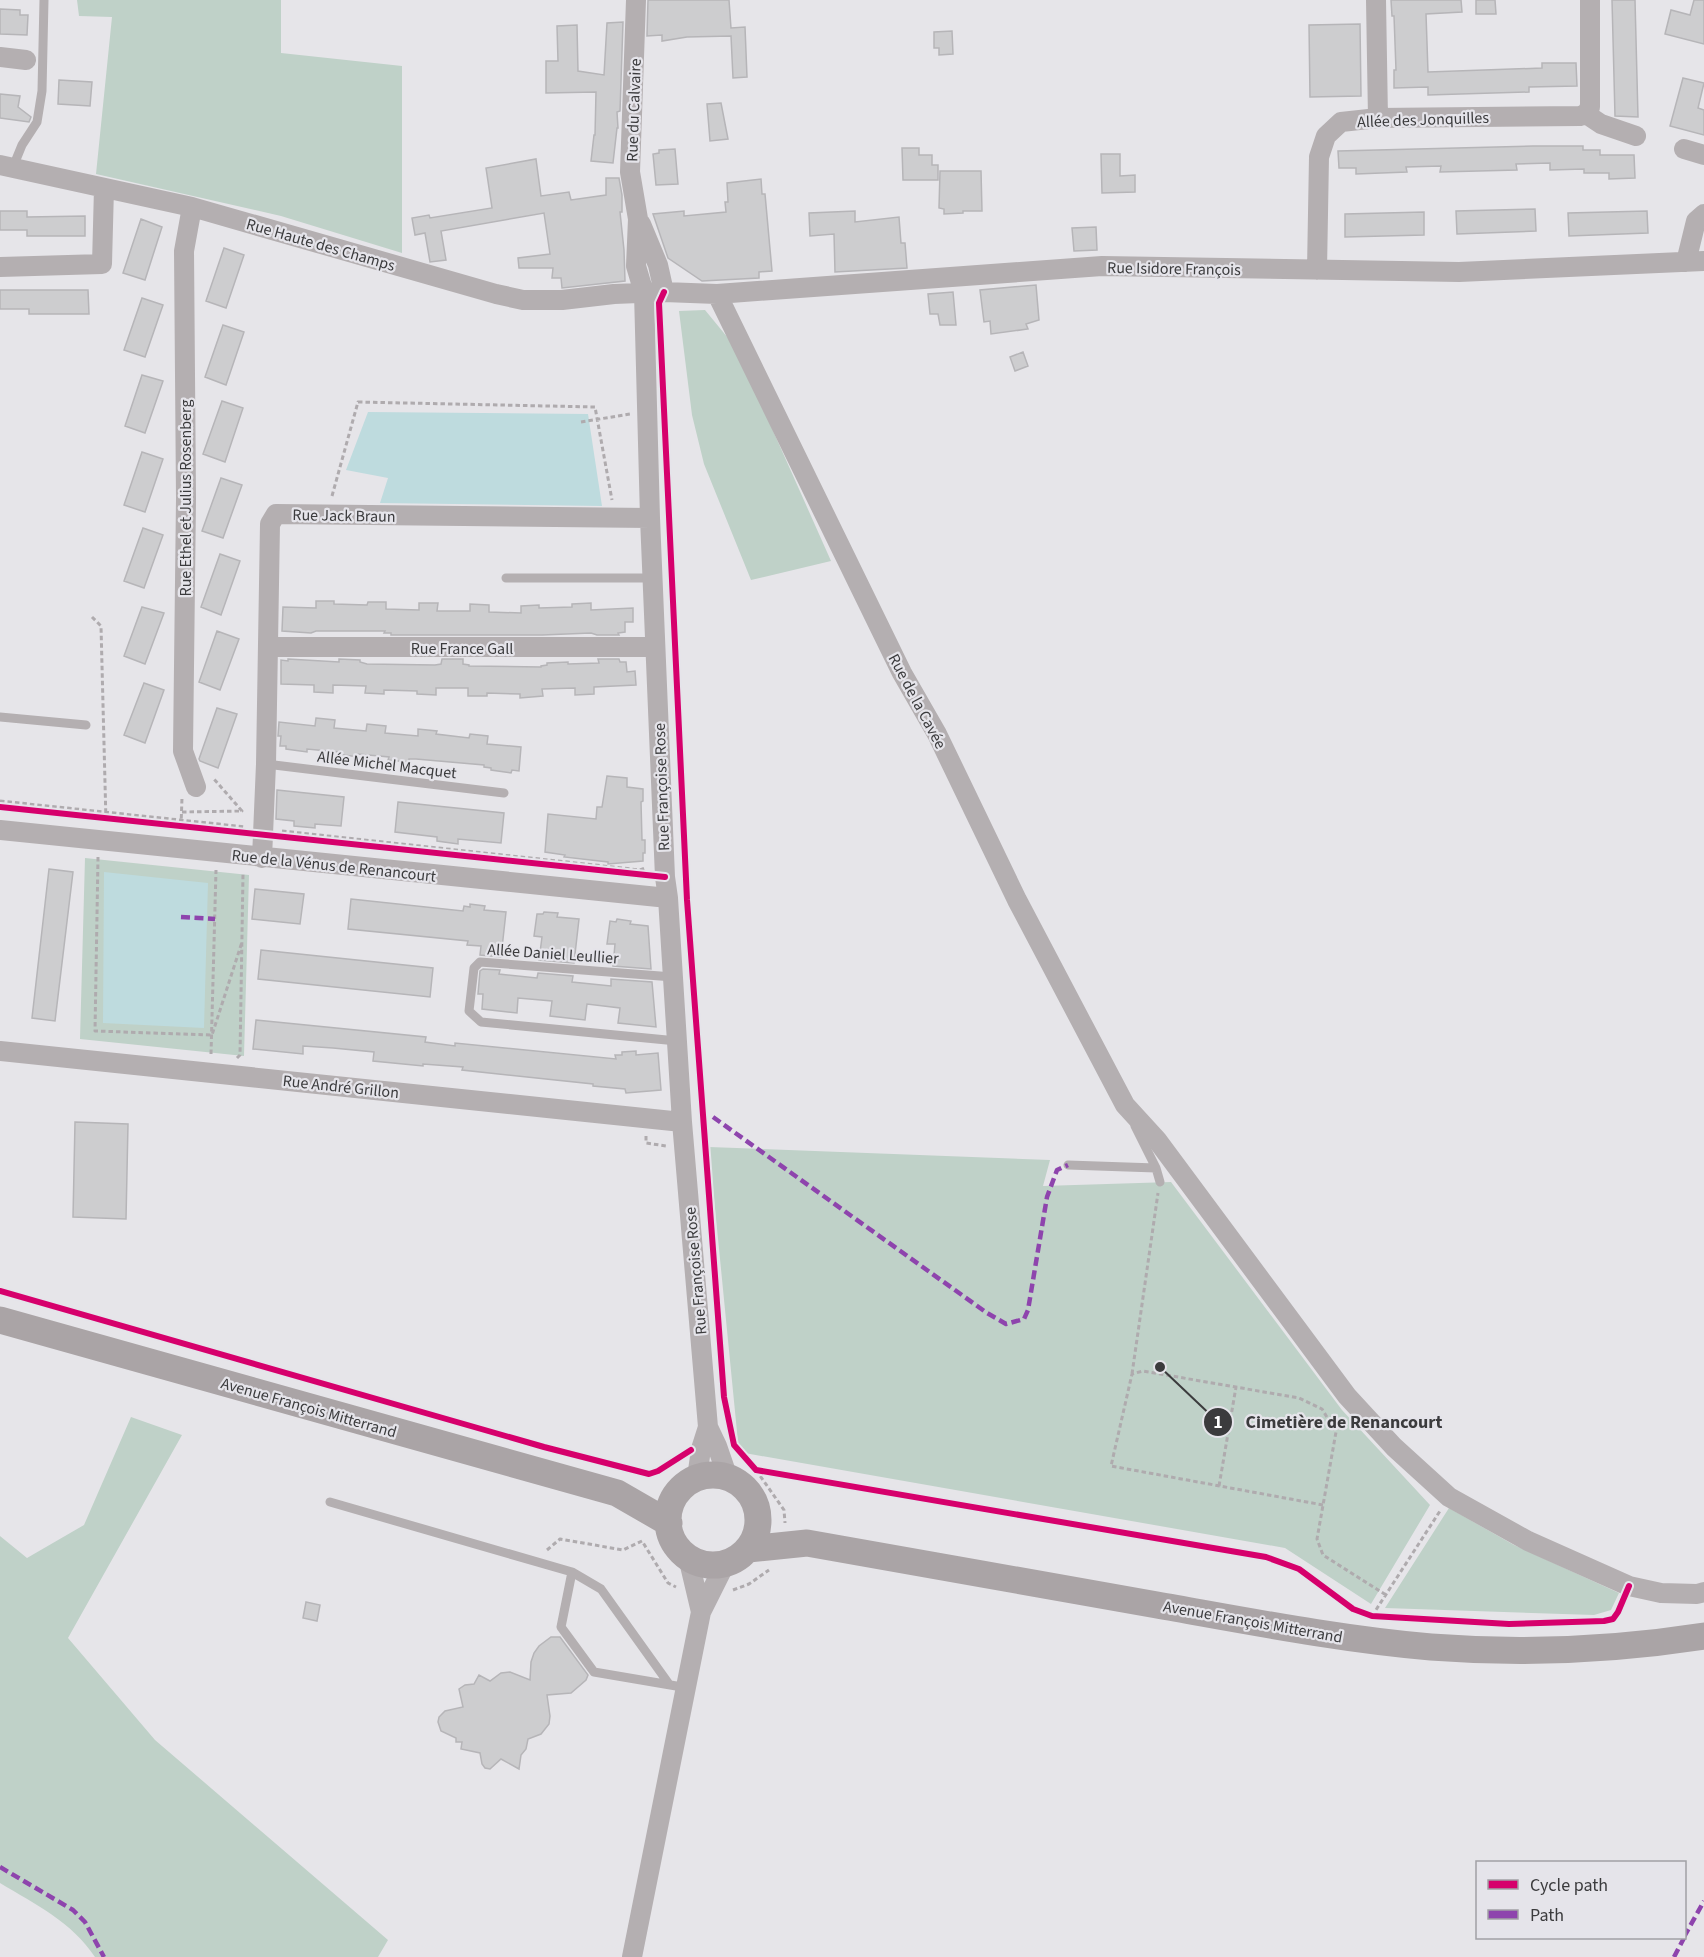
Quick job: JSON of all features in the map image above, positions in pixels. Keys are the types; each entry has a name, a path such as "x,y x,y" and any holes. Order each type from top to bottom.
{"main road":[{"name":"Avenue François Mitterrand","path":"0,1320 617,1493 669,1523"},
{"path":"705,1475 720,1475 728,1478 735,1480 746,1489 755,1501 759,1516 758,1530 748,1549 733,1561 706,1565 681,1553 673,1541 668,1514 672,1501 688,1484 705,1475"},
{"name":"Avenue François Mitterrand","path":"617,1493 647,1493 688,1484"},
{"name":"Avenue François Mitterrand","path":"759,1516 807,1543"},
{"name":"Avenue François Mitterrand","path":"748,1549 807,1543 1373,1641 1491,1650 1557,1650 1671,1641 1704,1636"}],"street":[{"name":"Rue du Calvaire","path":"636,0 630,172 638,219 636,266 644,293"},
{"path":"1376,0 1378,118"},
{"path":"1590,0 1590,107 1586,114 1601,124 1636,136"},
{"path":"0,57 26,60"},
{"name":"Allée des Jonquilles","path":"1317,270 1319,157 1326,136 1341,122 1378,118 1580,117 1586,114"},
{"path":"1684,149 1704,155"},
{"name":"Rue Haute des Champs","path":"6,166 192,207 524,300 562,300 644,293"},
{"path":"0,267 102,264 104,188"},
{"name":"Rue Ethel et Julius Rosenberg","path":"192,207 184,251 186,498 183,751 193,779"},
{"path":"1695,261 1696,221 1704,214"},
{"name":"Rue du Calvaire","path":"638,219 658,265 664,292"},
{"name":"Rue Isidore François","path":"644,293 717,294 1102,266 1459,272 1695,261"},
{"name":"Rue Françoise Rose","path":"644,293 655,647 658,871 668,898 682,1122 708,1426"},
{"name":"Rue de la Cavée","path":"717,294 902,673 937,734 1017,900 1125,1105 1157,1140 1347,1396 1394,1447 1449,1497 1528,1541 1629,1586 1661,1593 1697,1594 1704,1592"},
{"name":"Rue Jack Braun","path":"262,858 269,647 270,524 276,514 650,518"},
{"name":"Rue France Gall","path":"269,647 655,647"},
{"name":"Rue de la Vénus de Renancourt","path":"0,830 102,851 262,858 668,898"},
{"name":"Rue André Grillon","path":"0,1051 682,1122"},
{"path":"708,1426 728,1478"},
{"path":"688,1484 708,1426"},
{"path":"688,1557 701,1612"},
{"path":"632,1957 678,1686 701,1612 724,1564"}],"lane":[{"path":"6,166 37,122 42,91 44,0"},
{"path":"506,578 652,578"},
{"path":"0,717 86,725"},
{"name":"Allée Michel Macquet","path":"266,764 504,793"},
{"name":"Allée Daniel Leullier","path":"674,977 480,962 474,968 469,1011 481,1022 677,1041"},
{"path":"1125,1105 1156,1168 1160,1182"},
{"path":"1068,1165 1156,1168"},
{"path":"330,1502 572,1572 601,1589 678,1686"},
{"path":"572,1572 561,1627 594,1671 678,1686"}],"path":[{"path":"327,515 358,402 595,407 616,518"},
{"path":"581,422 597,418 647,413"},
{"path":"92,617 101,626 105,815 96,1038"},
{"path":"181,823 182,798 193,779 217,781 242,811 182,812"},
{"path":"0,801 263,832 658,871"},
{"path":"0,807 105,815"},
{"path":"263,832 658,871"},
{"path":"207,869 225,871"},
{"path":"211,1048 216,870"},
{"path":"234,872 243,872 240,1055 235,1060 247,1061"},
{"path":"212,1035 242,942"},
{"path":"95,1031 212,1035"},
{"path":"1160,1182 1132,1374 1111,1466 1323,1505"},
{"path":"1132,1374 1143,1371 1299,1398 1322,1409 1336,1431 1317,1539 1323,1555 1386,1595"},
{"path":"1218,1486 1236,1387"},
{"path":"756,1470 784,1510 785,1523"},
{"path":"1372,1616 1449,1497"},
{"path":"542,1563 548,1548 560,1539 623,1550 642,1541 668,1583 678,1588"},
{"path":"728,1592 749,1584 776,1566"}],"green space":[{"path":"77,0 281,0 281,53 402,66 402,253 281,216 96,174 112,17 79,16"},
{"path":"705,310 728,338 758,397 831,561 751,580 704,464 692,415 679,311"},
{"path":"85,858 249,875 244,1056 80,1039"},
{"path":"709,1147 1050,1160 1043,1186 1171,1182 1342,1410 1430,1505 1371,1604 1285,1548 739,1452"},
{"path":"131,1417 182,1435 68,1638 155,1740 388,1940 378,1957 95,1957 64,1924 0,1883 0,1536 27,1558 84,1525"},
{"path":"1449,1508 1514,1545 1619,1593 1611,1610 1594,1615 1385,1608"}],"water":[{"path":"368,412 588,414 602,506 380,503 388,478 346,470"},
{"path":"104,872 208,883 204,1028 103,1023"}],"building":[{"path":"648,0 729,0 731,28 745,27 747,77 733,78 731,36 687,37 662,41 662,35 647,36"},
{"path":"1391,0 1461,0 1462,12 1426,14 1428,72 1542,68 1542,63 1576,63 1577,86 1529,87 1529,92 1428,95 1428,87 1394,88 1394,70 1396,70 1394,16 1392,16"},
{"path":"1476,0 1495,0 1496,14 1476,14"},
{"path":"1612,0 1635,0 1638,117 1615,116"},
{"path":"1694,0 1704,0 1704,44 1665,34 1671,10 1690,15"},
{"path":"0,9 20,10 20,15 28,15 27,35 0,34"},
{"path":"623,22 620,111 617,112 618,128 613,163 591,161 595,135 596,92 546,93 546,61 558,61 557,26 577,25 578,71 604,75 607,23"},
{"path":"1360,24 1361,96 1310,97 1309,25"},
{"path":"952,31 953,54 939,55 939,48 934,48 934,32"},
{"path":"1683,78 1704,83 1698,108 1704,110 1704,135 1670,126"},
{"path":"59,80 92,82 90,106 58,104"},
{"path":"0,94 20,96 18,107 31,117 29,122 0,118"},
{"path":"721,103 728,139 710,141 707,104"},
{"path":"1583,146 1583,150 1600,150 1600,155 1634,155 1635,178 1609,179 1609,173 1584,173 1584,169 1550,170 1550,163 1516,164 1517,170 1440,172 1441,166 1406,167 1407,172 1356,174 1356,168 1339,168 1338,151"},
{"path":"902,148 919,148 919,155 932,155 932,165 938,165 938,180 903,180"},
{"path":"675,149 678,184 656,185 653,154 659,153 659,150"},
{"path":"1101,154 1120,154 1120,176 1135,175 1135,192 1102,193"},
{"path":"536,159 541,196 569,192 571,200 606,195 606,178 619,178 622,195 622,212 620,212 625,281 562,288 561,278 552,278 553,268 519,268 518,258 550,254 544,213 441,231 446,260 430,262 425,233 415,235 412,218 429,215 430,218 492,208 486,168"},
{"path":"940,171 981,171 982,211 944,214 944,209 939,208"},
{"path":"761,179 762,194 765,194 772,271 759,272 759,278 702,281 668,258 653,214 684,211 684,216 726,212 727,183"},
{"path":"1535,209 1536,231 1457,234 1456,211"},
{"path":"0,211 27,211 27,217 85,216 85,236 27,236 27,230 0,230"},
{"path":"855,211 855,222 899,217 901,243 905,243 907,268 835,272 834,234 810,236 809,213"},
{"path":"1647,211 1648,233 1569,236 1568,213"},
{"path":"1424,212 1424,235 1345,237 1345,214"},
{"path":"141,219 162,227 145,280 123,273"},
{"path":"1096,227 1097,250 1074,251 1072,228"},
{"path":"224,248 244,255 226,308 206,301"},
{"path":"1036,285 1039,320 1026,324 1028,329 991,334 990,321 984,322 980,290"},
{"path":"0,290 88,290 89,314 29,314 29,309 0,309"},
{"path":"953,292 956,325 940,325 938,314 930,314 928,294"},
{"path":"142,298 163,305 145,357 124,350"},
{"path":"223,325 244,332 226,385 205,377"},
{"path":"1023,352 1028,366 1015,371 1010,357"},
{"path":"142,375 163,381 145,433 125,426"},
{"path":"222,401 243,408 225,462 203,454"},
{"path":"142,452 163,459 145,512 124,505"},
{"path":"221,478 242,485 223,538 202,531"},
{"path":"143,528 163,535 144,588 124,581"},
{"path":"220,554 240,561 221,615 201,607"},
{"path":"316,601 367,605 368,602 386,602 386,609 419,610 419,603 438,603 437,611 470,611 470,604 489,605 489,612 521,613 521,606 572,607 572,604 591,603 591,610 633,608 633,622 625,622 625,632 618,633 619,635 591,633 391,635 391,633 384,633 385,631 316,631 311,633 282,631 283,607 316,608"},
{"path":"142,607 164,613 145,664 124,656"},
{"path":"217,631 239,639 220,690 199,682"},
{"path":"288,659 339,662 339,659 360,660 367,664 435,665 441,664 442,659 463,659 463,664 469,666 541,667 547,663 599,663 598,659 619,659 620,662 626,662 627,672 635,671 636,685 594,687 594,694 575,695 575,688 542,689 543,696 520,698 520,694 487,693 487,696 468,696 468,688 436,688 436,695 417,694 417,691 384,690 384,694 365,693 366,686 333,685 333,693 314,692 314,685 281,684 281,660 288,661"},
{"path":"144,683 164,690 145,743 124,735"},
{"path":"217,708 237,714 218,768 199,759"},
{"path":"316,718 335,720 334,728 366,731 367,724 386,726 385,733 418,736 418,729 469,738 470,734 488,736 487,744 521,747 519,771 512,770 511,773 491,770 484,765 416,759 409,759 409,762 388,760 389,757 358,754 358,757 337,754 338,752 307,749 307,752 280,746 279,722 315,726"},
{"path":"607,776 627,778 627,787 643,789 642,840 645,840 645,853 643,853 643,861 608,864 608,862 564,857 565,855 545,852 548,814 596,819 597,807 602,807"},
{"path":"277,790 344,797 341,826 315,824 315,828 294,826 294,821 276,819"},
{"path":"398,802 504,813 501,843 458,839 458,844 437,841 437,837 395,832"},
{"path":"49,869 73,872 55,1021 32,1018"},
{"path":"255,889 304,894 300,924 252,919"},
{"path":"351,899 463,911 464,906 470,907 470,904 485,906 484,910 506,912 501,957 480,955 481,946 467,945 468,941 348,929"},
{"path":"558,913 557,917 579,919 574,963 539,960 542,937 534,936 537,914"},
{"path":"617,919 631,921 630,924 648,926 651,969 613,966 615,944 607,944 610,921 616,922"},
{"path":"261,950 433,968 430,997 258,979"},
{"path":"483,969 500,970 499,974 537,978 538,973 573,976 572,982 611,986 611,979 652,982 656,1027 618,1023 620,1008 587,1004 585,1020 550,1016 552,1001 518,998 517,1013 482,1009 483,994 478,994 480,971"},
{"path":"256,1020 426,1037 425,1042 455,1046 455,1043 616,1059 615,1055 622,1055 622,1052 636,1051 636,1055 658,1053 661,1090 626,1093 625,1089 462,1070 463,1067 373,1061 374,1052 303,1046 303,1054 253,1049"},
{"path":"75,1122 128,1124 126,1219 73,1217"},
{"path":"306,1602 320,1605 317,1621 303,1618"},
{"path":"551,1637 560,1637 588,1675 586,1680 571,1693 547,1695 549,1724 541,1734 528,1739 526,1749 521,1755 519,1769 501,1759 490,1769 485,1768 480,1753 461,1749 462,1742 456,1742 456,1738 441,1731 439,1717 445,1711 463,1707 459,1689 465,1685 474,1684 479,1675 490,1681 501,1673 510,1672 530,1680 534,1653"}],"marked path":[{"path":"181,917 215,919"},
{"path":"713,1117 987,1313 1006,1324 1024,1319 1028,1310 1047,1197 1057,1170 1068,1165"},
{"path":"0,1867 73,1910 85,1922 104,1957"},
{"path":"1686,1933 1704,1901"},
{"path":"1674,1957 1683,1939"}],"cycle path":[{"path":"664,292 659,303 687,900 724,1397 734,1445 756,1470 1266,1557 1299,1569 1353,1609 1372,1616 1509,1624 1604,1621 1613,1619 1629,1586"},
{"path":"0,807 665,877"},
{"path":"0,1291 544,1447 649,1474 658,1471 691,1450"}],"place":[{"name":"Cimetière de Renancourt","path":"1160,1367"}]}
